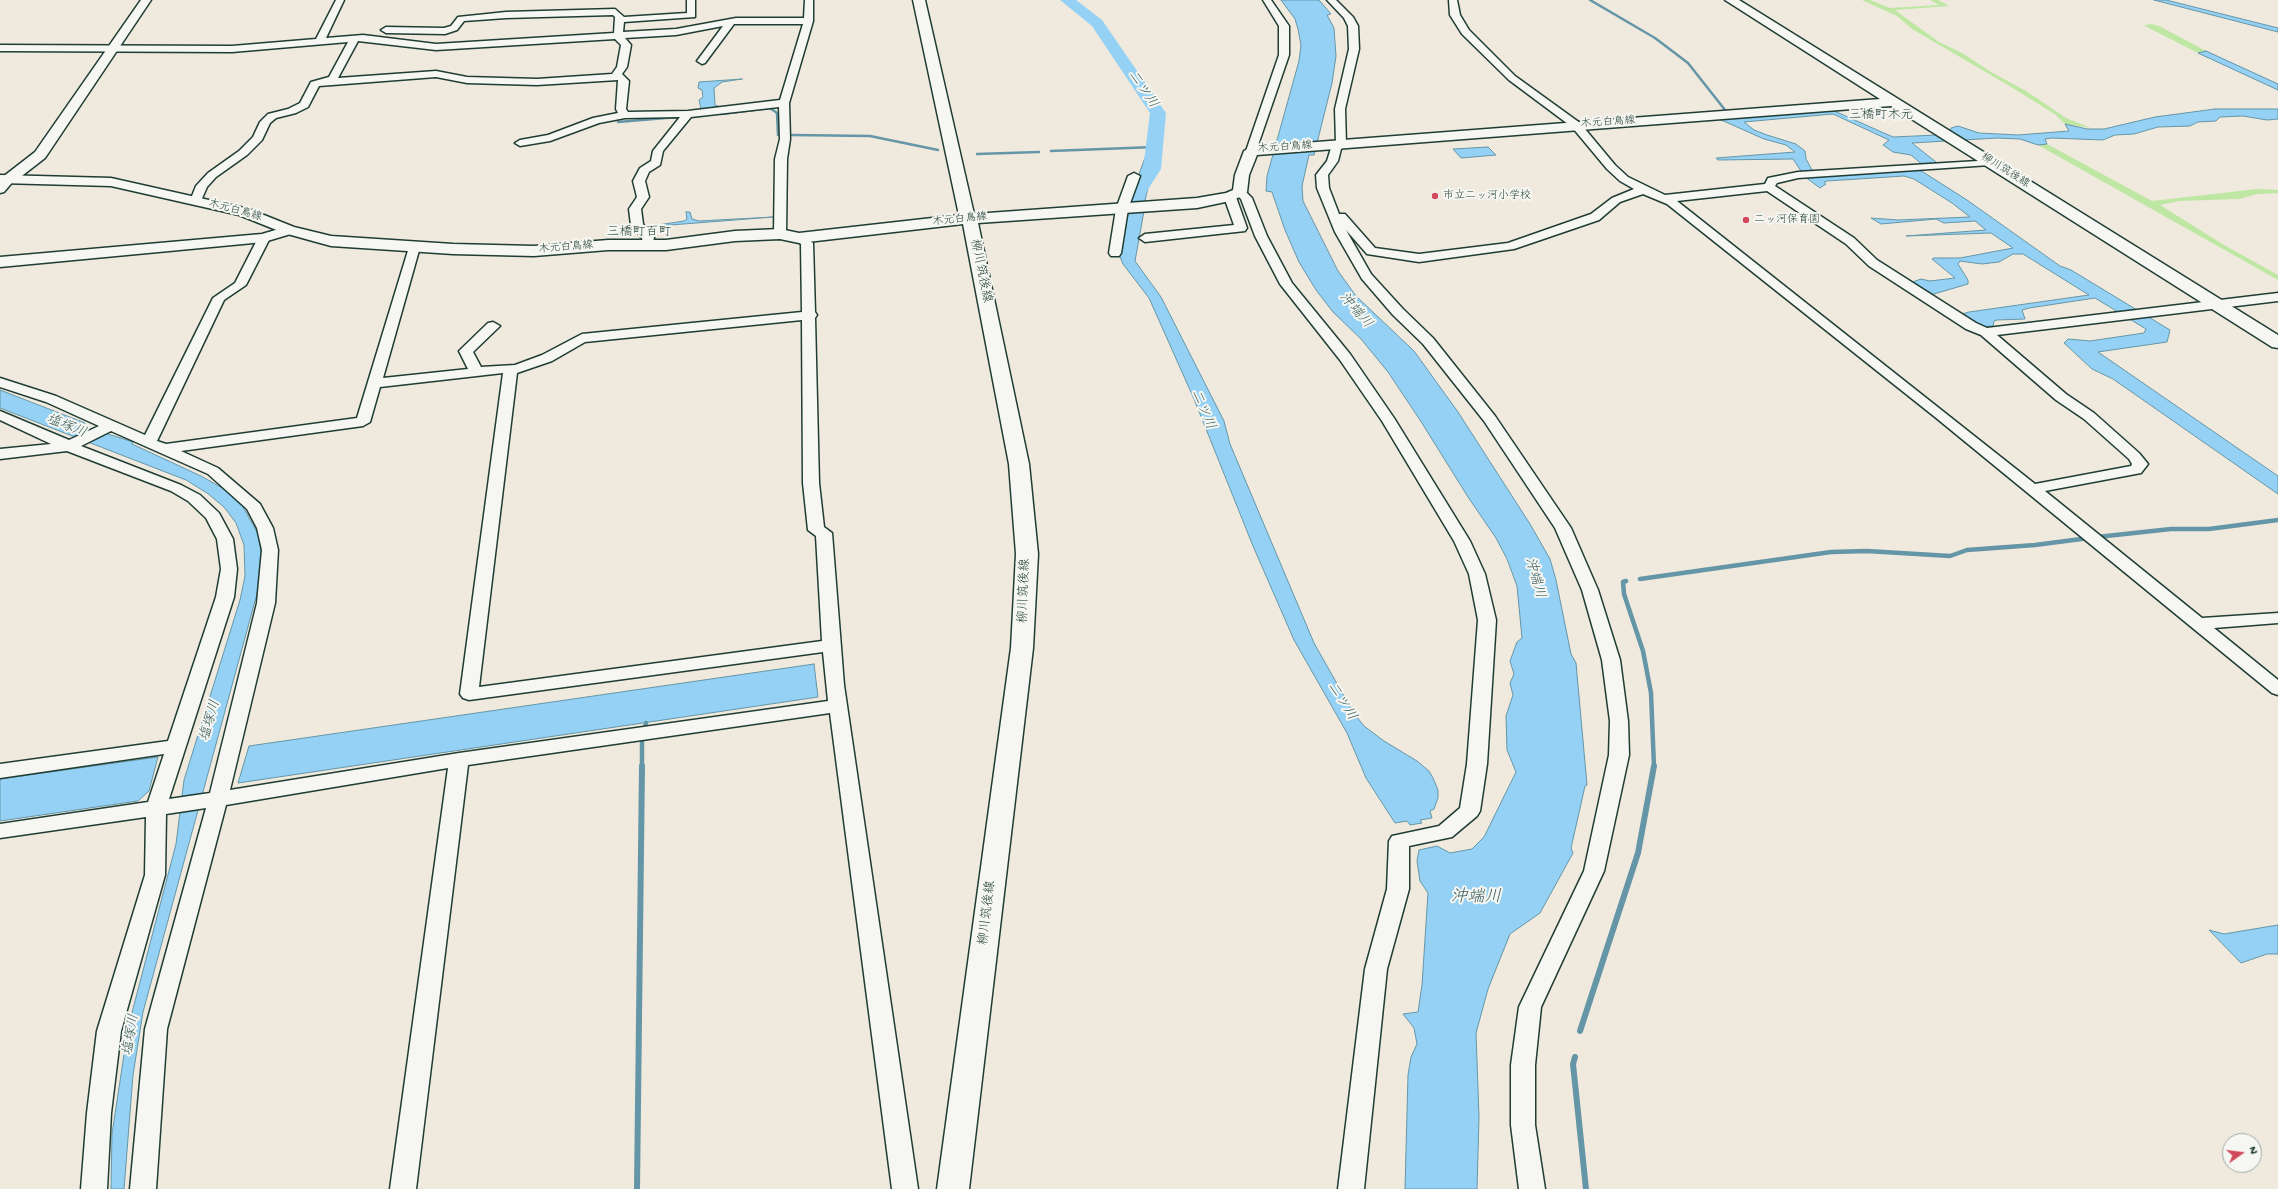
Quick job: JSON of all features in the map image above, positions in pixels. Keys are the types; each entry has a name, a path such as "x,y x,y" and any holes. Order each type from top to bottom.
{"main road":[{"name":"柳川筑後線","path":"919,0 968,219 1019,464 1026,554 1022,648 953,1189"},
{"name":"柳川筑後線","path":"1731,0 2278,343"},
{"name":"木元白鳥線","path":"3,183 111,182 244,212 289,230 331,241 414,247 522,251 608,245 666,245 735,236 780,234 799,238 968,219 1122,209 1235,195 1242,175 1256,150 1894,102"}],"street":[{"path":"3,183 40,155 146,0"},
{"path":"319,42 340,0"},
{"path":"619,20 692,15 691,0"},
{"path":"780,234 781,159 784,139 784,103 808,21 809,0"},
{"path":"1256,150 1284,55 1284,26 1267,0"},
{"path":"1331,0 1348,17 1353,26 1354,49 1338,121 1336,148 1332,161 1322,175 1323,188 1341,232 1366,276 1398,312 1428,341 1485,413 1563,528 1590,590 1611,660 1619,721 1619,755 1594,871 1530,1008 1523,1066 1523,1125 1532,1189"},
{"path":"1453,0 1455,15 1465,32 1512,78 1576,126 1611,167 1624,179 1682,209 2032,489 2273,685"},
{"path":"0,48 113,47 232,49 358,38 386,30 445,31 454,28 461,19 555,10 615,12 619,20 618,36 626,45 622,67 618,74 624,81 622,109 625,115"},
{"path":"358,38 436,47 676,32 731,22 808,21"},
{"path":"702,61 731,22"},
{"path":"326,82 333,79 358,38"},
{"path":"196,201 202,186 227,163 243,153 258,138 265,122 272,116 292,111 304,104 315,84 326,82 356,82 436,74 467,80 537,82 620,77"},
{"path":"520,143 550,138 577,127 625,115 688,114 784,103"},
{"path":"647,244 648,237 637,225 635,209 643,197 639,182 644,170 656,162 658,151 688,114"},
{"path":"1769,187 1772,180 1798,175 1990,162"},
{"path":"1114,253 1123,212 1122,209 1134,176"},
{"path":"1330,204 1371,251 1419,258 1510,246 1595,217 1616,200 1652,194 1769,187 1850,241 1873,263 1971,326 1986,332 2061,397 2089,416 2134,456 2140,464 2136,470 2032,489"},
{"path":"1145,238 1241,228 1235,195 1246,198 1261,236 1286,284 1350,363 1389,421 1462,541 1477,574 1487,620 1477,764 1470,811 1445,832 1399,841 1398,889 1376,969 1351,1189"},
{"path":"0,262 264,238 289,230"},
{"path":"149,443 219,298 240,285 264,238"},
{"path":"799,238 807,243 810,315 811,483 816,530 824,533 831,644 838,706 905,1189"},
{"path":"165,449 363,422 376,383 414,247"},
{"path":"1986,332 2117,315 2278,297"},
{"path":"511,371 547,358 582,338 810,315"},
{"path":"477,372 466,351 493,326"},
{"path":"376,383 511,368 511,371"},
{"path":"511,371 469,694 831,644"},
{"path":"0,382 51,399 213,471 254,506 265,528 270,550 266,603 219,799 156,1029 143,1189"},
{"path":"0,415 176,488 194,498 213,516 225,539 230,569 225,598 156,808 155,875 109,1031 99,1113 94,1189"},
{"path":"0,454 73,444 109,426"},
{"path":"2198,624 2278,618"},
{"path":"0,831 219,799 459,760 838,706"},
{"path":"0,771 177,746"},
{"path":"402,1189 459,760"}],"green space":[{"path":"1862,0 1870,0 1890,8 1939,5 1930,0 1938,0 1949,6 1895,10 1939,42 1962,53 1991,72 2026,91 2066,118 2091,128 2065,124 2056,115 2008,85 1912,29 1897,16"},
{"path":"2151,24 2159,26 2206,51 2198,53 2145,26"},
{"path":"2047,144 2152,201 2257,189 2278,190 2278,193 2257,194 2239,199 2179,201 2160,205 2224,245 2278,275 2278,280 2038,145"}],"water":[{"name":"沖端川","path":"1281,0 1319,0 1331,14 1327,15 1334,28 1336,56 1332,83 1314,155 1309,155 1302,186 1303,201 1338,271 1356,296 1414,351 1458,412 1530,524 1550,559 1556,580 1571,654 1576,663 1587,785 1585,786 1571,848 1573,853 1540,913 1510,934 1488,989 1476,1033 1479,1117 1477,1189 1405,1189 1408,1075 1411,1057 1417,1044 1414,1028 1403,1014 1418,1012 1422,985 1428,893 1420,881 1417,861 1419,850 1437,846 1450,853 1472,849 1484,837 1516,772 1507,750 1506,716 1513,695 1510,683 1514,674 1510,661 1517,642 1522,638 1517,586 1507,559 1496,538 1388,372 1361,339 1333,312 1316,290 1299,262 1285,230 1272,192 1266,191 1267,176 1299,61 1301,45 1295,19"},
{"path":"2154,0 2166,0 2278,28 2278,32"},
{"path":"2206,51 2278,84 2278,90 2198,53"},
{"path":"742,79 722,82 714,88 715,105 723,108 707,110 701,109 699,100 703,97 702,90 698,88 699,82"},
{"path":"2215,109 2278,109 2278,119 2267,120 2243,116 2220,117 2216,121 2198,122 2190,126 2158,127 2134,134 2115,135 2103,140 2052,138 2045,139 2047,144 2038,145 2020,139 1997,138 1912,143 1936,162 1934,165 1924,166 1911,155 1893,152 1883,145 1889,140 1833,114 1744,122 1754,130 1796,144 1805,151 1806,159 1812,170 1823,176 1918,170 1923,172 1967,200 2060,266 2071,270 2170,330 2167,342 2098,352 2278,476 2278,494 2113,379 2092,369 2064,343 2068,339 2090,341 2144,333 2146,329 2095,298 2029,308 2022,310 2025,319 1997,320 1994,321 1993,326 1979,327 1958,315 1969,312 2089,295 2023,254 2013,254 1999,262 1982,264 1960,261 1958,264 1968,280 1968,284 1927,296 1910,283 1921,279 1930,281 1955,278 1932,259 1934,258 1960,258 2013,248 1991,233 1906,236 1986,230 1975,221 1944,223 1936,219 1881,224 1871,218 1898,220 1970,217 1952,203 1914,179 1904,176 1827,181 1824,182 1826,184 1820,188 1805,177 1793,159 1718,160 1716,158 1795,152 1786,145 1764,139 1719,119 1832,110 1893,137 1937,135 1949,132 1951,128 1958,126 1979,133 2018,135 2069,131 2065,124 2087,129 2104,129 2155,117"},
{"path":"1488,147 1496,155 1461,158 1453,149"},
{"path":"1145,158 1159,159 1156,170 1150,179 1144,205 1127,206"},
{"path":"1144,211 1135,261 1161,297 1224,421 1230,444 1314,643 1353,712 1364,726 1384,741 1417,761 1429,771 1433,778 1438,790 1438,798 1434,809 1430,811 1432,818 1420,820 1422,823 1410,825 1407,821 1395,823 1366,778 1347,733 1294,640 1253,546 1194,399 1149,298 1123,264 1120,257 1128,212"},
{"path":"686,212 690,212 692,219 699,221 773,217 645,227 684,221 687,219"},
{"name":"塩塚川","path":"0,390 85,423 83,426 133,442 132,444 201,476 224,489 243,507 258,534 262,557 261,579 143,1012 133,1075 124,1189 111,1189 112,1134 128,1028 176,844 184,780 240,600 245,576 244,545 236,523 224,507 207,493 186,480 0,408"},
{"path":"814,664 818,697 238,783 249,746"},
{"path":"158,757 149,791 138,801 0,821 0,779"},
{"path":"2278,925 2278,954 2267,954 2241,963 2209,930 2224,934"}],"waterway":[{"name":"二ツ川","path":"1067,0 1097,23 1158,113 1152,169 1139,190"},
{"path":"1590,0 1655,38 1688,63 1729,115"},
{"path":"721,114 770,108 777,113 778,135"},
{"path":"618,122 678,117"},
{"path":"792,135 870,136 938,150"},
{"path":"1051,151 1154,147"},
{"path":"977,154 1039,152"},
{"path":"2097,537 2171,529 2209,529 2278,520"},
{"path":"1640,579 1831,552 1867,551 1950,556 1967,550 2035,545 2089,538"},
{"path":"1626,581 1623,582 1624,594 1643,651 1651,693 1654,766"},
{"path":"642,766 642,739 646,723"},
{"path":"637,1189 642,766"},
{"path":"1580,1031 1638,853 1654,766"},
{"path":"1575,1057 1573,1064 1586,1189"}],"place":[{"name":"市立二ッ河小学校","path":"1435,196"},
{"name":"二ッ河保育園","path":"1746,220"}],"district":[{"name":"三橋町木元","path":"1881,116"},
{"name":"三橋町百町","path":"639,233"}]}
